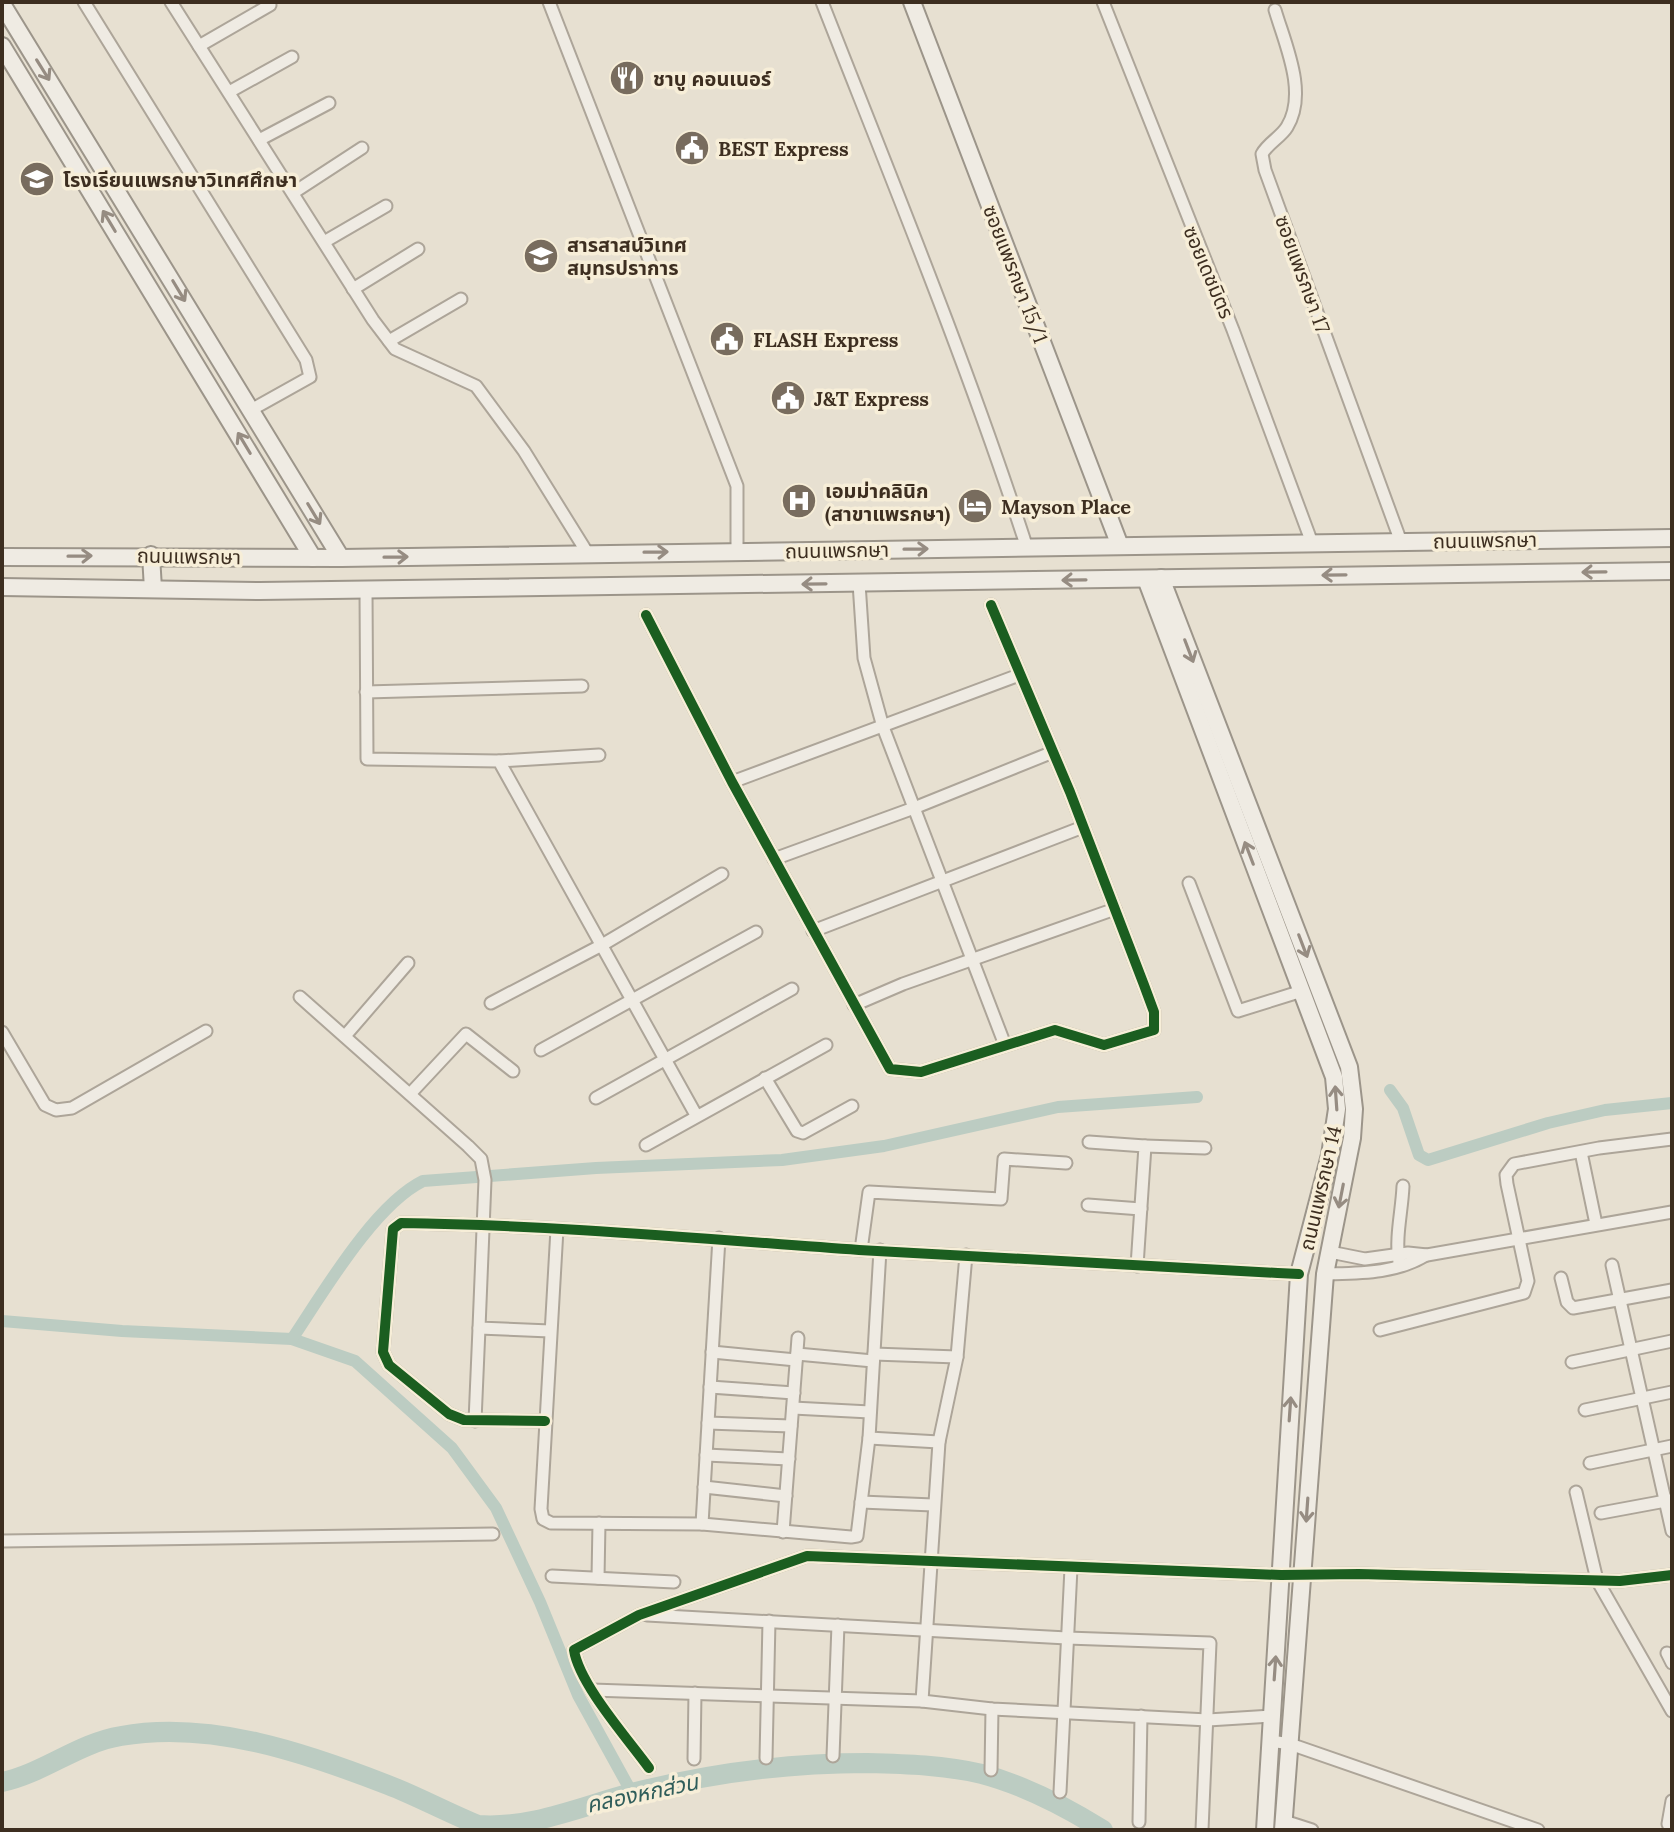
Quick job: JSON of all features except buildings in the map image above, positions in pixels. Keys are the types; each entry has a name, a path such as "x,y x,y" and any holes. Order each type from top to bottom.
{"main road":[{"name":"ซอยแพรกษา 15/1","path":"912,2 1120,546"},
{"path":"2,4 341,558"},
{"path":"2,46 313,558"},
{"name":"ถนนแพรกษา","path":"2,557 151,555 341,558 1672,538"},
{"path":"151,555 153,589"},
{"name":"ถนนแพรกษา","path":"2,587 366,590 1672,571"},
{"name":"ถนนแพรกษา 14","path":"1154,578 1334,1077 1337,1109 1330,1155 1299,1274 1265,1830"},
{"name":"ถนนแพรกษา 14","path":"1154,578 1349,1067 1354,1109 1352,1138 1325,1274 1284,1826"},
{"path":"1306,1250 1330,1252"},
{"path":"1298,1298 1323,1299"}],"street":[{"path":"84,2 306,360 310,377 251,410"},
{"path":"171,2 353,289 395,349 476,386 524,451 588,554"},
{"path":"549,2 737,486 737,551"},
{"path":"822,2 960,356 1002,469 1027,548"},
{"name":"ซอยเดชมิตร","path":"1103,2 1233,330 1312,543"},
{"path":"199,46 270,5"},
{"name":"ซอยแพรกษา 17","path":"1275,10 1294,76 1295,109 1286,129 1262,154 1265,170 1401,542"},
{"path":"229,92 292,57"},
{"path":"259,140 329,103"},
{"path":"293,193 362,148"},
{"path":"324,242 386,206"},
{"path":"353,289 418,249"},
{"path":"389,341 461,299"},
{"path":"859,583 864,658 883,727 1005,1045"},
{"path":"366,590 367,759 499,761 599,755"},
{"path":"646,615 732,782 890,1069 921,1072 1055,1030 1104,1045 1154,1030 1154,1012 1115,909 991,605"},
{"path":"732,782 1019,675"},
{"path":"366,692 582,686"},
{"path":"774,859 914,808 1053,752"},
{"path":"499,761 696,1115"},
{"path":"813,931 1083,827"},
{"path":"491,1003 602,945 722,874"},
{"path":"1189,883 1238,1011 1302,991"},
{"path":"854,1005 903,984 1115,909"},
{"path":"541,1050 756,932"},
{"path":"345,1036 408,963"},
{"path":"596,1098 792,989"},
{"path":"300,997 481,1159 485,1180 475,1421"},
{"path":"2,1032 45,1105 63,1110 88,1101 206,1031"},
{"path":"410,1094 466,1034 513,1071"},
{"path":"646,1145 826,1045"},
{"path":"765,1078 797,1131 803,1133 852,1106"},
{"path":"1380,1330 1524,1293 1528,1281 1506,1175 1514,1164 1672,1139"},
{"path":"1089,1142 1205,1148"},
{"path":"1137,1266 1145,1146"},
{"path":"1581,1152 1596,1224"},
{"path":"861,1250 869,1192 1001,1199 1004,1159 1066,1163"},
{"path":"1399,1261 1403,1186"},
{"path":"1088,1205 1141,1209"},
{"path":"1330,1252 1412,1264 1427,1255 1672,1212"},
{"path":"545,1421 464,1420 449,1414 389,1365 383,1352 393,1229 401,1223 482,1224 861,1250 1299,1274"},
{"path":"557,1229 541,1509 543,1519 551,1523 702,1524 857,1536 869,1438 880,1250"},
{"path":"702,1524 719,1238"},
{"path":"922,1701 939,1442 957,1357 966,1255"},
{"path":"1325,1274 1369,1273 1399,1261"},
{"path":"1612,1265 1653,1450 1668,1501 1672,1531"},
{"path":"1561,1278 1567,1302 1573,1308 1672,1290"},
{"path":"479,1328 550,1331"},
{"path":"783,1532 798,1338"},
{"path":"1572,1362 1672,1341"},
{"path":"712,1352 797,1357 957,1357"},
{"path":"710,1387 794,1393"},
{"path":"1585,1410 1672,1392"},
{"path":"793,1408 870,1412"},
{"path":"708,1423 791,1426"},
{"path":"869,1438 939,1442"},
{"path":"1590,1463 1672,1446"},
{"path":"706,1455 789,1459"},
{"path":"704,1487 786,1496"},
{"path":"1576,1492 1597,1580 1672,1711"},
{"path":"1601,1513 1668,1501"},
{"path":"861,1502 933,1505"},
{"path":"598,1578 599,1523"},
{"path":"2,1541 493,1534"},
{"path":"649,1768 592,1690 574,1650 639,1615 807,1556 1281,1575 1597,1580 1672,1575"},
{"path":"1060,1792 1071,1568"},
{"path":"552,1576 674,1582"},
{"path":"639,1615 1210,1643 1202,1830"},
{"path":"766,1758 769,1621"},
{"path":"833,1756 838,1625"},
{"path":"592,1690 922,1701 992,1709 1208,1720 1272,1716"},
{"path":"694,1759 695,1693"},
{"path":"991,1770 992,1709"},
{"path":"1139,1822 1141,1716"},
{"path":"1271,1741 1290,1744 1522,1827 1538,1830"},
{"path":"1668,1824 1672,1801"},
{"path":"1284,1826 1312,1830"}],"waterway":[{"path":"1390,1090 1403,1108 1419,1155 1428,1160 1548,1123 1605,1110 1672,1103"},
{"path":"292,1339 368,1229 386,1209 423,1181 596,1168 782,1160 884,1146 1058,1107 1197,1097"},
{"path":"2,1321 122,1331 292,1339 355,1361 452,1448 496,1508 540,1602 578,1695 632,1793"},
{"name":"คลองหกส่วน","path":"2,1782 105,1740 155,1732 189,1732 257,1742 291,1751 400,1790 478,1825 537,1820 632,1793 719,1775 778,1767 867,1763 939,1767 982,1774 1044,1798 1103,1830"}],"cycle path":[{"path":"646,615 732,782 890,1069 921,1072 1055,1030 1104,1045 1154,1030 1154,1012 1070,792 991,605"},
{"path":"545,1421 464,1420 449,1414 389,1365 383,1352 393,1229 401,1223 516,1227 1299,1274"},
{"path":"649,1768 594,1695 574,1650 639,1615 807,1556 1281,1575 1620,1581 1672,1575"}],"place":[{"name":"ชาบู คอนเนอร์","path":"627,78"},
{"name":"BEST Express","path":"692,148"},
{"name":"โรงเรียนแพรกษาวิเทศศึกษา","path":"37,179"},
{"name":"สารสาสน์วิเทศ สมุทรปราการ","path":"541,256"},
{"name":"FLASH Express","path":"727,339"},
{"name":"J&T Express","path":"788,398"},
{"name":"เอมม่าคลินิก (สาขาแพรกษา)","path":"799,501"},
{"name":"Mayson Place","path":"975,506"}]}
